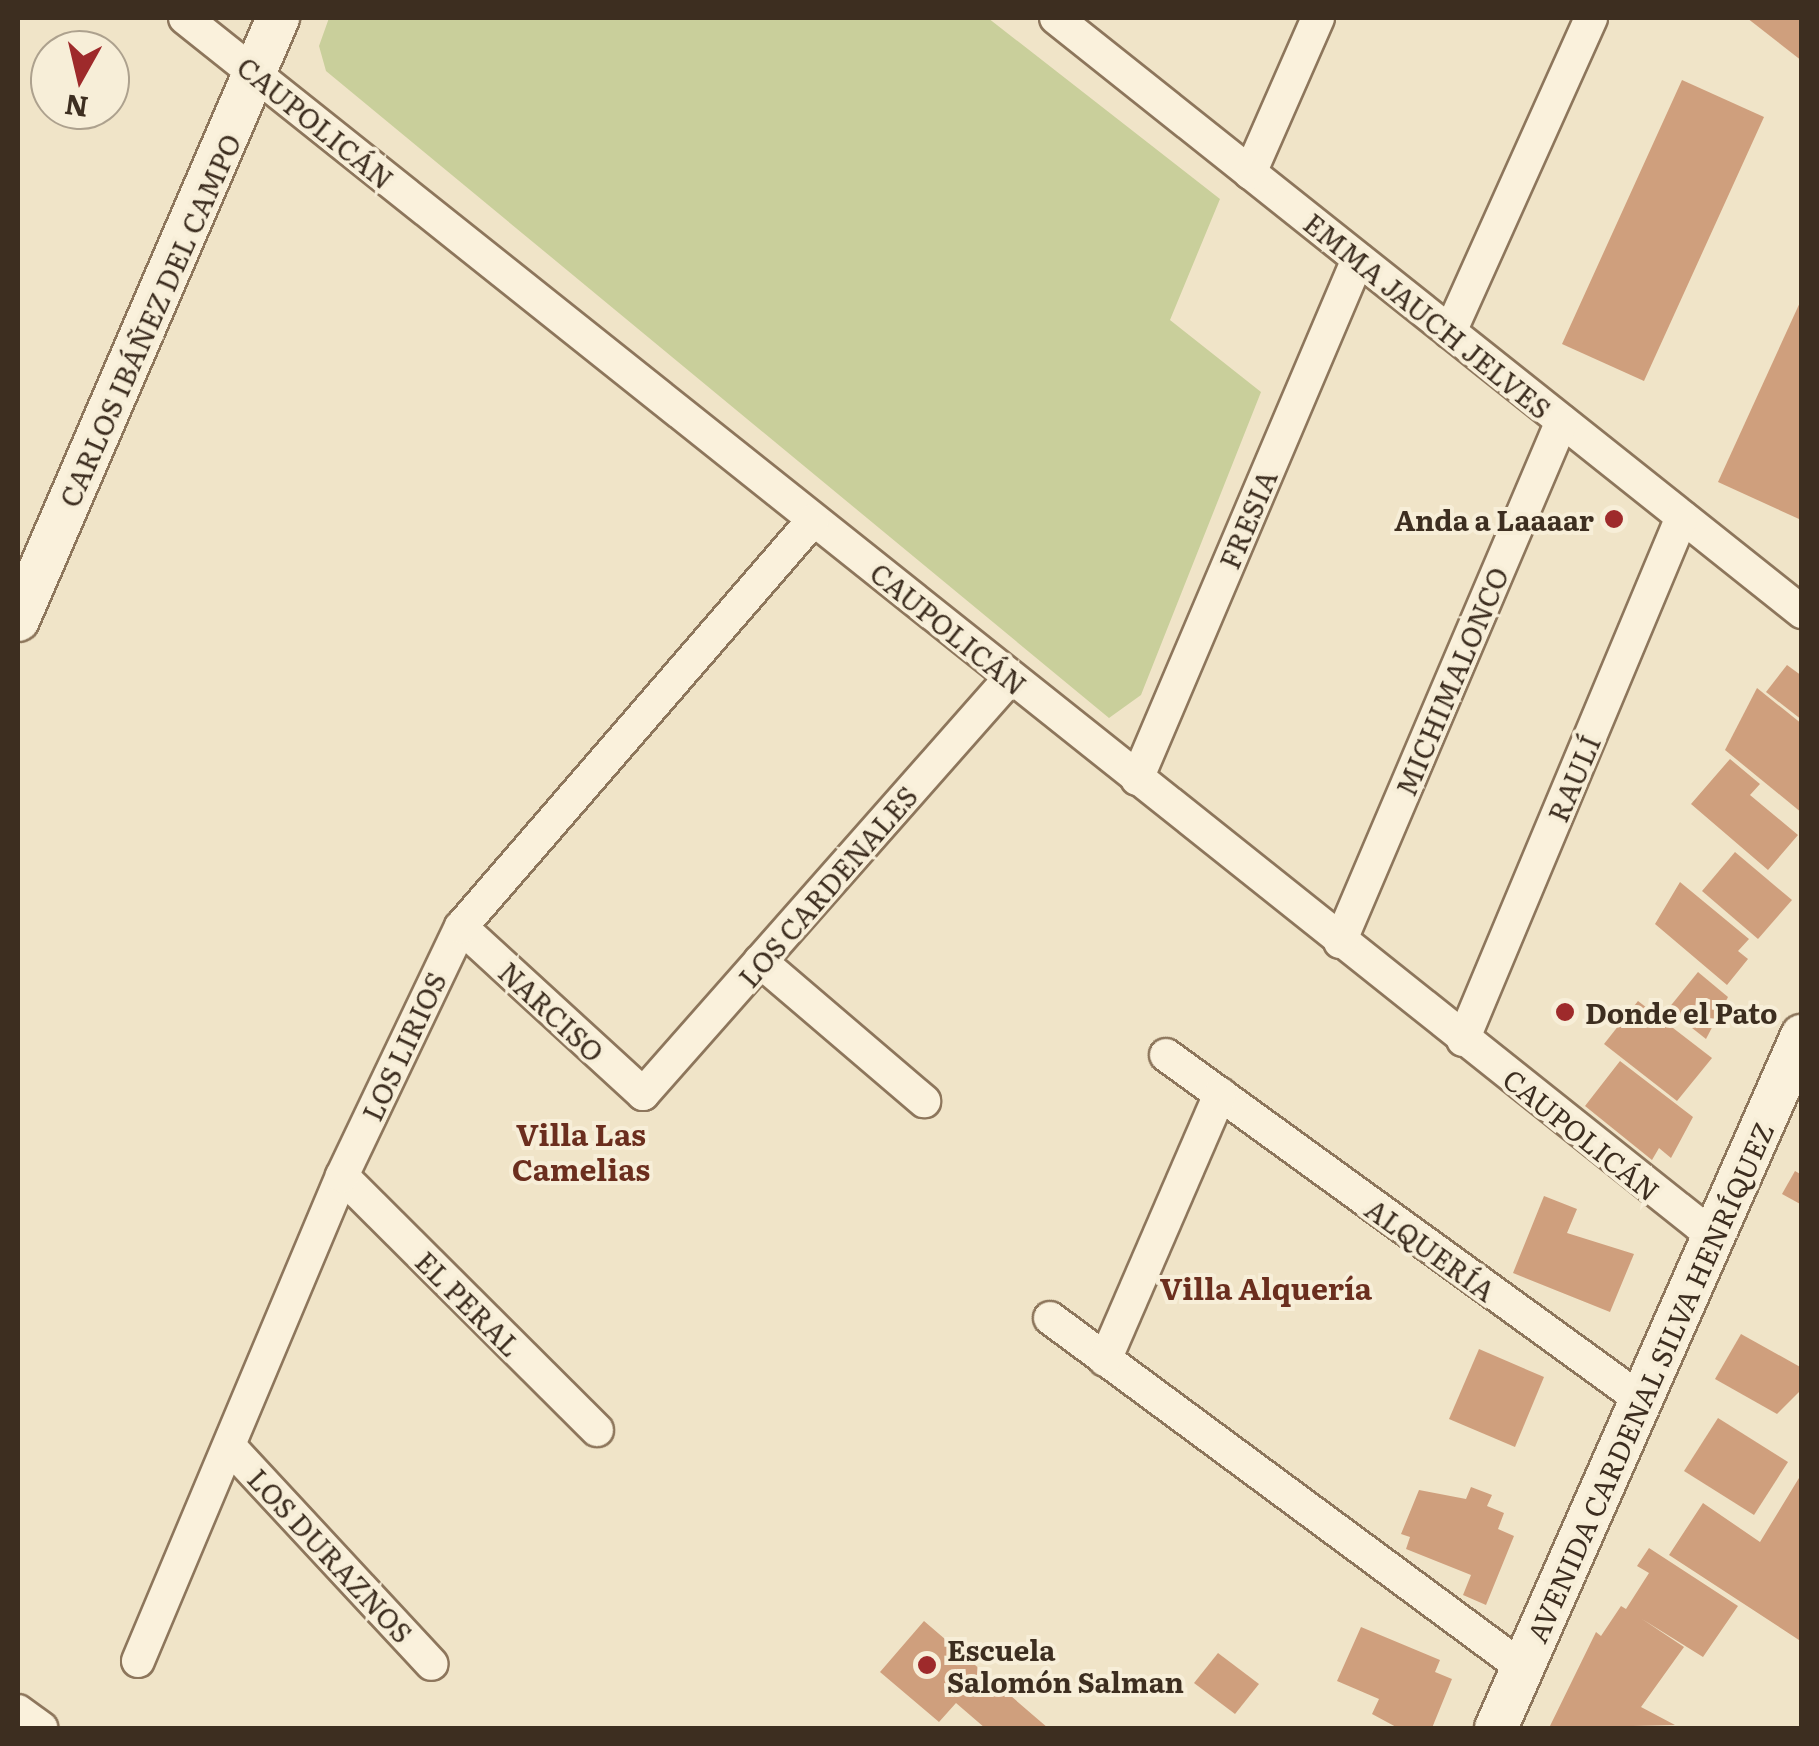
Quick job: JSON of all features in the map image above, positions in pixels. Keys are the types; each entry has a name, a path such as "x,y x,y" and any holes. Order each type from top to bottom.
{"street":[{"name":"CAUPOLICÁN","path":"185,18 1714,1238"},
{"name":"CARLOS IBÁÑEZ DEL CAMPO","path":"18,620 278,18"},
{"name":"EMMA JAUCH JELVES","path":"1056,18 1802,612"},
{"path":"1250,173 1318,18"},
{"path":"1450,332 1591,18"},
{"name":"FRESIA","path":"1137,778 1358,258"},
{"name":"MICHIMALONCO","path":"1340,942 1562,421"},
{"name":"RAULÍ","path":"1464,1040 1682,517"},
{"name":"LOS LIRIOS","path":"138,1661 342,1176 462,927 813,520"},
{"name":"LOS CARDENALES","path":"642,1094 1011,677"},
{"name":"NARCISO","path":"462,927 642,1094"},
{"path":"760,961 924,1101"},
{"name":"AVENIDA CARDENAL SILVA HENRÍQUEZ","path":"1496,1728 1644,1402 1802,1036"},
{"name":"ALQUERÍA","path":"1166,1055 1644,1402"},
{"path":"1105,1360 1220,1094"},
{"name":"EL PERAL","path":"342,1176 597,1430"},
{"path":"1050,1318 1523,1668"},
{"name":"LOS DURAZNOS","path":"230,1447 432,1664"},
{"path":"18,1711 41,1728"}],"green space":[{"path":"329,18 988,18 1220,199 1170,320 1261,392 1141,695 1109,718 326,71 319,46"}],"building":[{"path":"1747,18 1802,18 1802,61"},
{"path":"1682,80 1764,117 1644,381 1562,344"},
{"path":"1802,298 1802,513 1799,519 1718,482"},
{"path":"1787,665 1802,676 1802,720 1766,692"},
{"path":"1757,688 1802,724 1802,813 1725,750"},
{"path":"1730,759 1760,784 1750,795 1798,835 1768,870 1691,804"},
{"path":"1735,852 1792,900 1758,939 1702,891"},
{"path":"1680,882 1749,939 1738,951 1748,959 1727,985 1655,924"},
{"path":"1698,972 1728,997 1706,1039 1668,1009"},
{"path":"1638,1001 1712,1058 1677,1101 1604,1044"},
{"path":"1620,1061 1693,1117 1671,1158 1659,1148 1652,1160 1585,1106"},
{"path":"1795,1171 1802,1175 1802,1205 1782,1194"},
{"path":"1544,1196 1577,1209 1567,1233 1634,1254 1610,1312 1513,1273"},
{"path":"1741,1334 1802,1368 1802,1389 1777,1414 1715,1379"},
{"path":"1479,1349 1544,1377 1515,1447 1449,1419"},
{"path":"1718,1418 1788,1462 1754,1515 1684,1471"},
{"path":"1802,1473 1802,1642 1669,1555 1703,1503 1760,1542"},
{"path":"1471,1487 1492,1495 1487,1506 1504,1513 1498,1529 1514,1536 1486,1605 1463,1595 1471,1575 1406,1549 1410,1537 1401,1534 1419,1490 1466,1499"},
{"path":"1649,1548 1738,1606 1703,1657 1642,1619 1684,1647 1641,1707 1675,1725 1549,1728 1596,1632 1601,1636 1621,1606 1626,1609 1649,1573 1637,1566"},
{"path":"924,1621 1048,1728 985,1728 956,1703 939,1722 880,1672"},
{"path":"1361,1627 1440,1660 1435,1672 1452,1679 1432,1728 1398,1728 1372,1714 1379,1699 1337,1681"},
{"path":"1218,1653 1259,1684 1235,1714 1194,1683"}],"place":[{"name":"Anda a Laaaar","path":"1614,519"},
{"name":"Donde el Pato","path":"1565,1012"},
{"name":"Escuela Salomón Salman","path":"927,1665"}],"district":[{"name":"Villa Las Camelias","path":"581,1150"},
{"name":"Villa Alquería","path":"1266,1287"}]}
